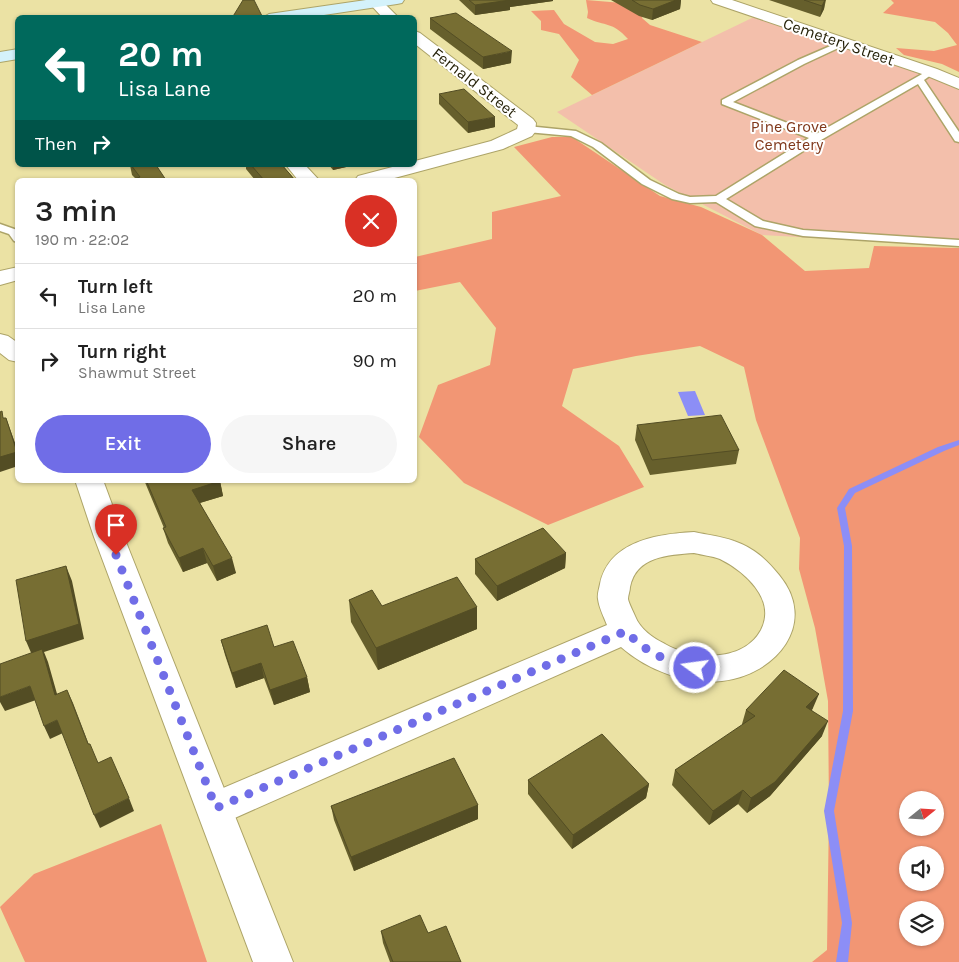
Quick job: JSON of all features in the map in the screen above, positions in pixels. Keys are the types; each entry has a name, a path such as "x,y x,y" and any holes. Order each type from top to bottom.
{"main road":[{"path":"290,15 397,0"},
{"path":"0,57 15,54"}],"street":[{"name":"Cemetery Street","path":"718,0 845,43 925,76 959,84"},
{"path":"376,3 389,15"},
{"name":"Fernald Street","path":"417,38 527,123 526,130"},
{"path":"417,166 497,145 526,130"},
{"path":"297,167 307,178"},
{"path":"373,178 414,167"},
{"path":"0,278 15,274"},
{"path":"0,341 15,353"},
{"path":"90,483 109,537 216,808 273,962"},
{"path":"690,541 705,543 735,553 760,570 769,580 779,603 779,627 766,648 749,660 727,667 695,668 670,661 648,651 626,631 614,607 612,594 618,572 636,554 660,544 690,541"},
{"path":"216,808 626,631"}],"lane":[{"path":"818,138 725,102 800,62 845,43"},
{"path":"526,130 573,133 597,145 646,182 676,197 690,200 718,198 925,76 959,139"},
{"path":"718,198 759,224 803,233 959,243"},
{"path":"0,227 13,232 15,235"}],"green space":[{"name":"Pine Grove Cemetery","path":"754,17 917,72 959,90 959,246 762,235 665,185 557,112"}],"shaded area":[{"path":"586,0 647,5 642,18 650,25 702,42 592,95 571,77 579,60 559,34 541,30 541,21 531,11 554,10 564,24 595,42 613,44 628,39 618,29 587,18"},
{"path":"891,0 959,0 959,72 942,64 904,55 896,48 934,51 957,45 948,33 935,22 883,13 894,3"},
{"path":"552,137 572,137 660,196 701,207 762,235 805,271 869,268 874,246 959,248 959,962 812,962 827,950 828,701 815,628 799,569 800,538 756,420 744,367 700,346 636,356 573,369 562,406 619,446 644,487 548,525 464,483 419,437 438,385 490,365 496,328 460,282 417,291 417,257 492,239 492,212 561,196 514,147"},
{"path":"695,391 705,415 688,416 678,392"},
{"path":"161,824 207,962 25,962 0,907 34,874"}],"building":[{"path":"243,0 254,0 262,15 234,15"},
{"path":"469,0 510,0 475,5"},
{"path":"632,0 676,0 653,9"},
{"path":"804,0 825,0 822,6"},
{"path":"456,13 512,51 483,57 430,18"},
{"path":"464,89 495,117 468,122 439,94"},
{"path":"132,167 157,167 165,178 137,178 140,177"},
{"path":"253,167 284,167 293,178 262,178"},
{"path":"2,411 3,418 6,418 15,446 15,453 0,457 0,412"},
{"path":"721,415 739,450 652,460 637,425"},
{"path":"147,483 214,483 192,490 232,558 213,566 203,548 179,558 163,528 166,527"},
{"path":"543,528 566,553 497,586 475,559"},
{"path":"66,566 79,624 26,641 16,580"},
{"path":"457,577 477,607 376,648 349,600 372,590 382,606"},
{"path":"267,625 274,647 293,641 307,677 270,690 261,663 232,673 221,640"},
{"path":"42,649 55,695 67,690 88,744 90,744 98,763 111,757 129,798 94,815 57,720 44,726 30,686 0,697 0,664"},
{"path":"784,670 819,694 806,707 828,721 775,782 751,798 743,790 713,811 675,770 755,716 746,710"},
{"path":"602,734 649,784 573,835 528,780"},
{"path":"454,758 478,805 351,857 331,806"},
{"path":"420,915 428,933 446,926 461,962 393,962 381,931"}],"waterway":[{"path":"842,962 847,923 829,811 848,711 848,546 841,508 852,491 959,442"}],"route":[{"path":"116,555 216,808 626,631 648,651 678,664 695,668"}]}
